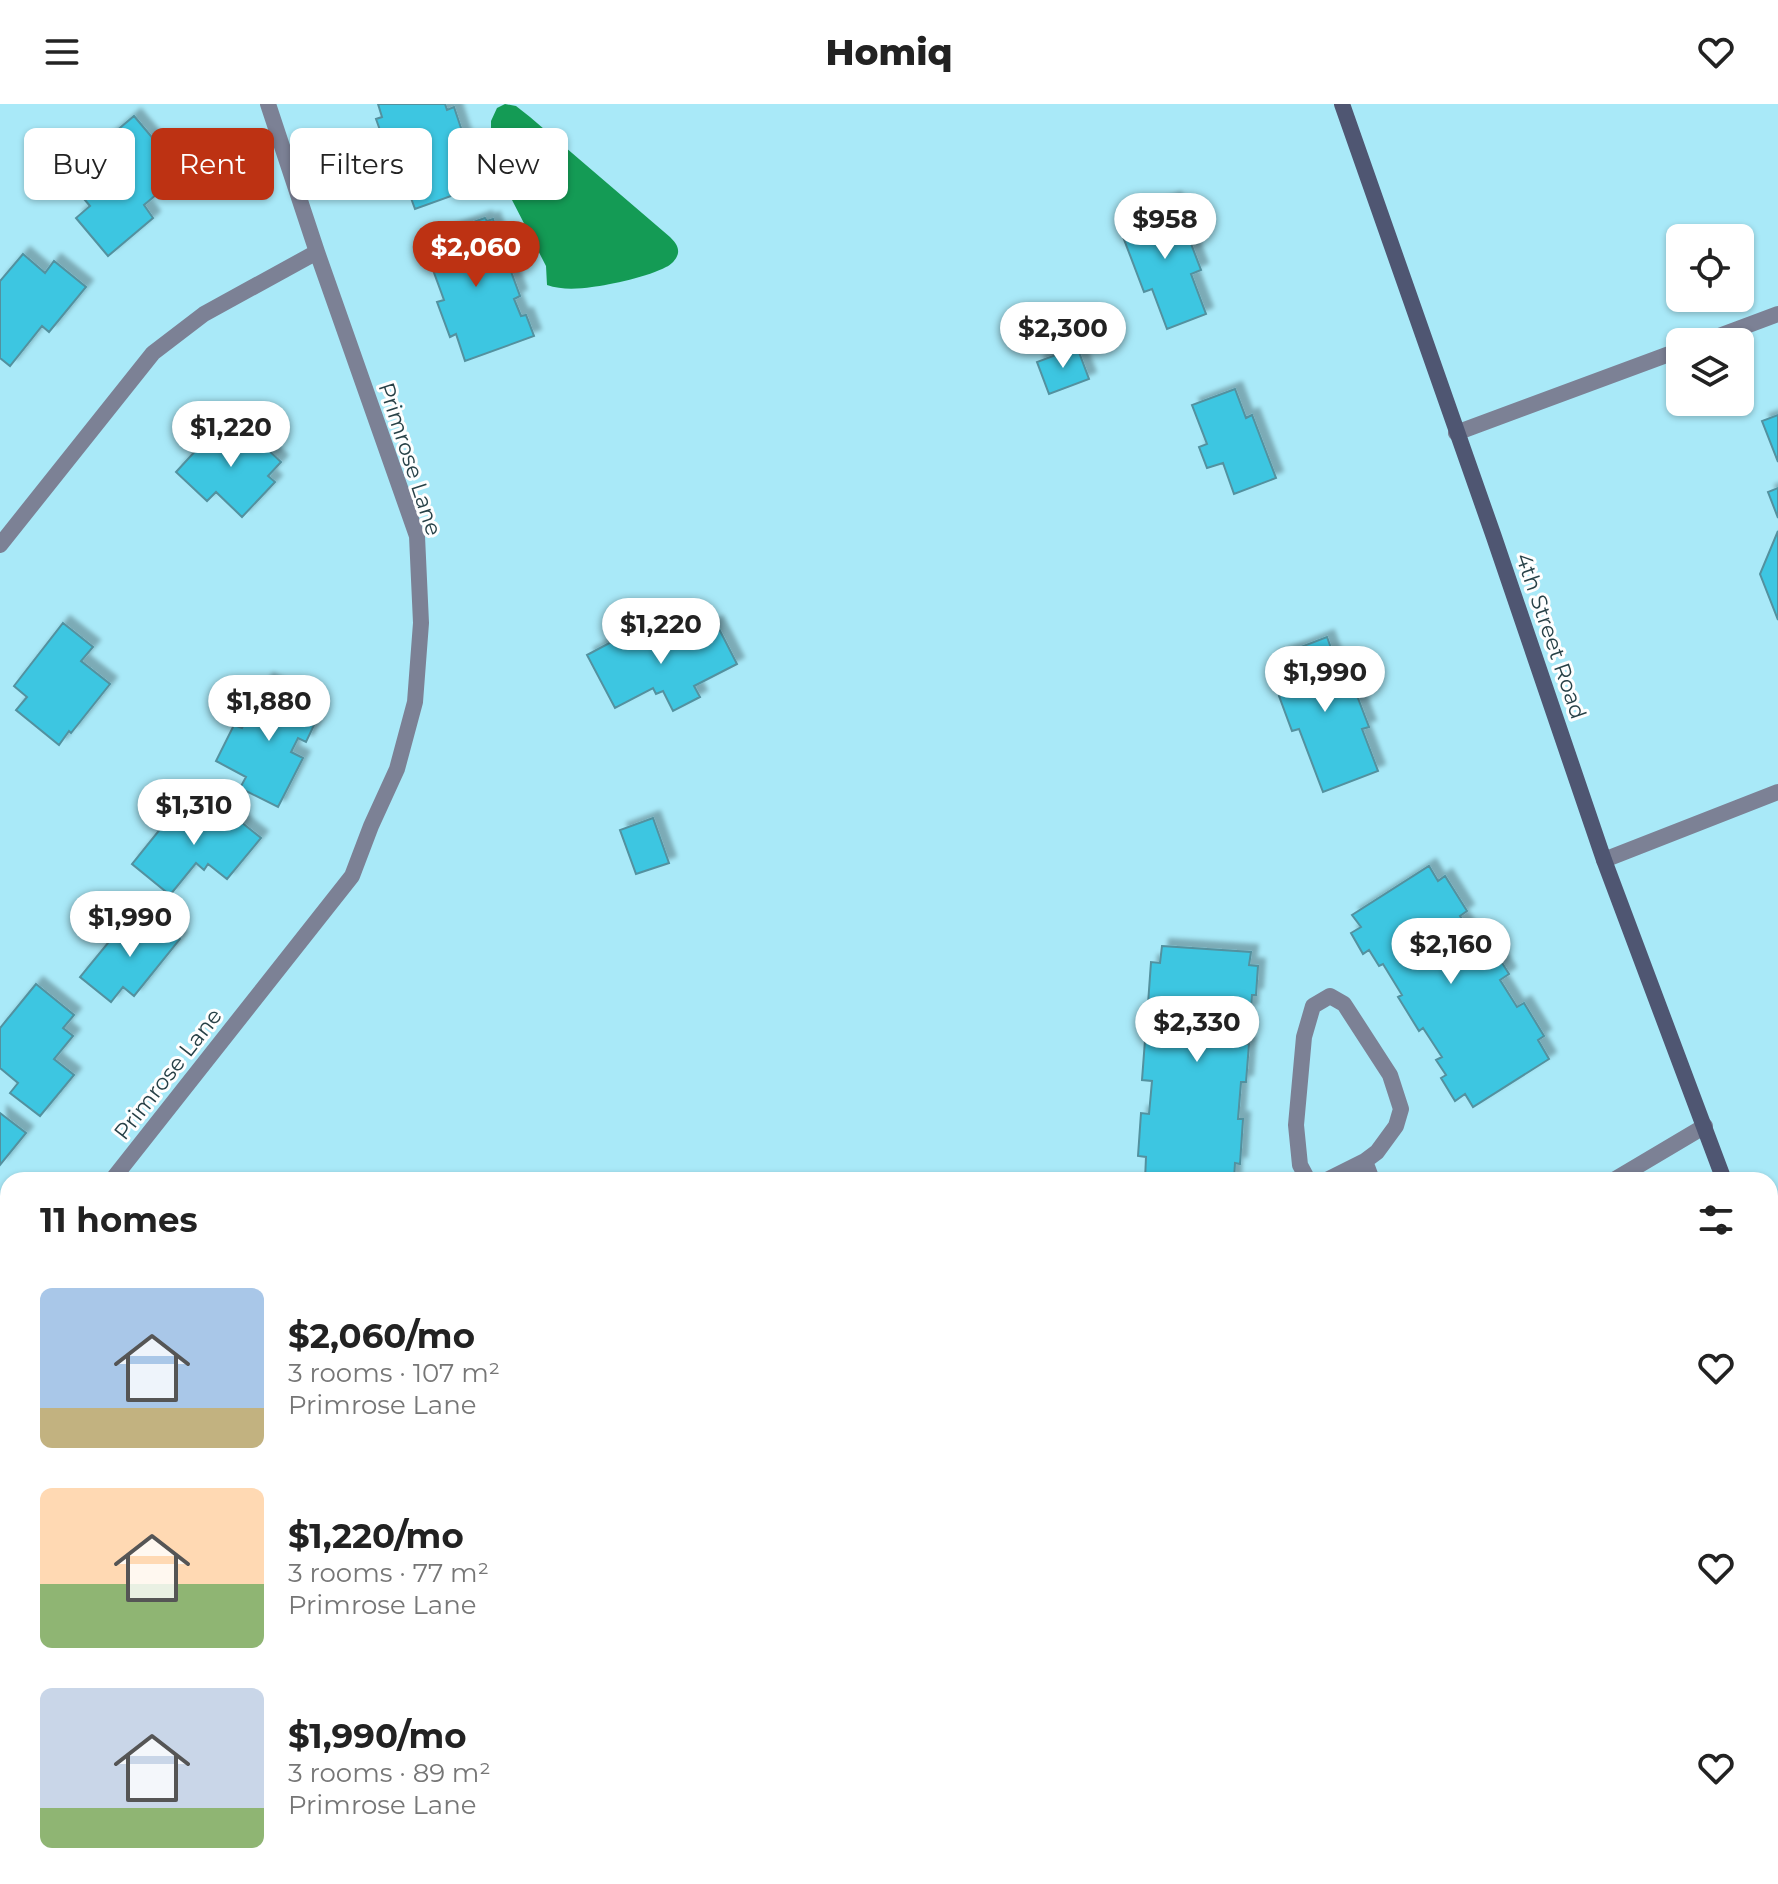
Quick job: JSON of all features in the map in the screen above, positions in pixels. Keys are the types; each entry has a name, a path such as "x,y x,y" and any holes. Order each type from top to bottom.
{"street":[{"name":"Primrose Lane","path":"118,1172 352,876 397,769 415,702 421,623 417,536 268,104"},
{"name":"4th Street Road","path":"1342,104 1604,860 1721,1172"},
{"path":"0,545 153,353 204,314 317,252"},
{"path":"1740,328 1778,314"},
{"path":"1456,433 1666,355"},
{"path":"1604,860 1778,792"},
{"path":"1304,1172 1300,1165 1296,1125 1304,1037 1313,1006 1330,996 1344,1004 1390,1075 1401,1109 1396,1126 1377,1152 1343,1172"},
{"path":"1627,1172 1705,1126"},
{"path":"1365,1161 1369,1172"}],"shaded area":[{"path":"505,104 516,106 543,128 491,128 497,108"},
{"path":"568,150 670,237 678,250 674,262 650,274 575,289 547,285 546,266 512,200 568,200"}],"building":[{"path":"378,104 445,104 447,110 454,107 461,128 448,128 448,197 415,209 412,200 432,200 432,128 379,128 376,119 382,117"},
{"path":"134,116 151,136 151,199 144,205 153,218 108,256 76,218 90,206 85,200 135,200 135,128 120,128"},
{"path":"1174,199 1201,270 1191,274 1206,314 1167,329 1152,289 1144,292 1117,221"},
{"path":"485,218 487,221 493,219 500,240 494,242 500,260 506,258 520,296 514,299 521,316 526,315 534,336 465,361 456,334 450,337 437,302 444,300 422,240"},
{"path":"23,254 45,273 54,261 86,287 49,332 42,326 10,366 0,358 0,281"},
{"path":"1077,347 1089,379 1049,394 1037,362"},
{"path":"1235,389 1246,418 1252,415 1276,478 1234,494 1223,463 1207,468 1199,447 1207,444 1192,405"},
{"path":"1778,415 1778,462 1762,421"},
{"path":"222,422 237,437 245,428 281,462 268,476 275,482 242,517 216,492 207,501 176,472"},
{"path":"1778,488 1778,518 1768,492"},
{"path":"1778,531 1778,620 1760,574"},
{"path":"63,623 93,647 81,661 110,684 59,745 16,710 27,697 14,686"},
{"path":"716,623 737,664 694,686 700,697 673,711 663,691 656,694 653,688 615,708 587,655 643,625 658,653"},
{"path":"1327,637 1339,670 1346,667 1369,727 1362,729 1378,771 1323,792 1299,729 1292,731 1279,696 1285,693 1272,658"},
{"path":"266,680 315,705 307,719 315,723 306,742 298,738 291,752 303,758 278,807 240,788 246,777 216,761 234,725 242,728"},
{"path":"186,797 221,826 231,814 261,838 227,879 208,864 204,870 196,863 170,895 132,864"},
{"path":"653,818 669,863 636,874 620,830"},
{"path":"1429,866 1438,881 1445,876 1467,911 1460,916 1478,944 1487,939 1509,974 1500,980 1517,1007 1524,1003 1544,1036 1538,1040 1549,1059 1473,1107 1465,1094 1455,1101 1441,1078 1446,1075 1436,1060 1442,1057 1423,1028 1419,1031 1398,997 1402,995 1383,964 1379,966 1369,950 1363,954 1351,933 1361,927 1352,915"},
{"path":"152,915 180,939 134,996 123,987 111,1002 80,977 126,921 138,932"},
{"path":"1162,946 1251,952 1249,965 1258,966 1256,995 1252,995 1251,1011 1246,1011 1244,1044 1249,1044 1246,1082 1241,1082 1238,1119 1243,1119 1240,1164 1235,1163 1234,1172 1145,1172 1146,1157 1138,1156 1141,1113 1149,1114 1152,1081 1142,1080 1145,1040 1155,1041 1158,1005 1148,1004 1151,962 1160,963"},
{"path":"36,984 74,1015 63,1028 73,1036 54,1059 74,1075 40,1116 10,1093 18,1083 0,1068 0,1028"},
{"path":"0,1113 26,1133 0,1165"}]}
